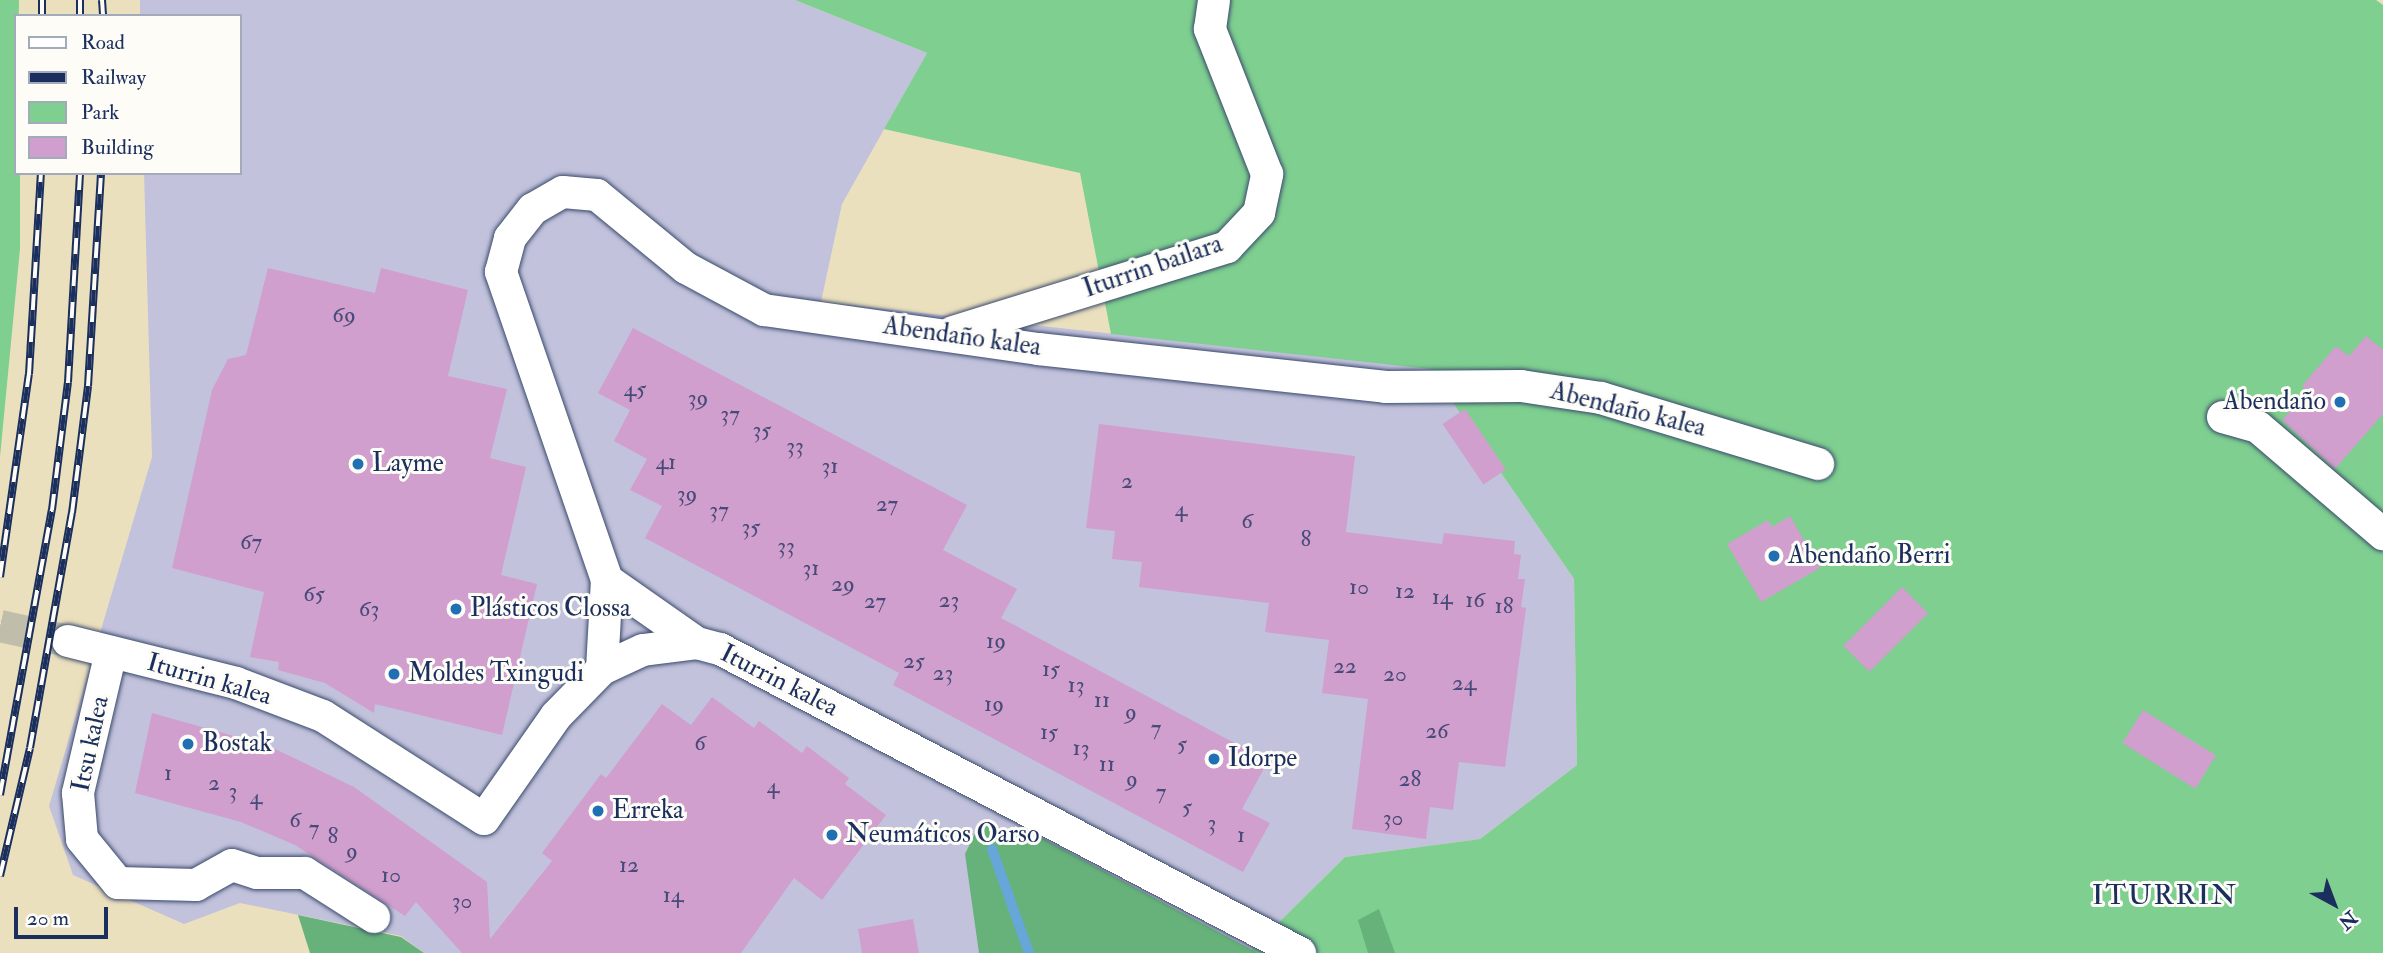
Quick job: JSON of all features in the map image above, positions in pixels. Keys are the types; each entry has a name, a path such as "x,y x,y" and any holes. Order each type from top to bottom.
{"street":[{"name":"Iturrin bailara","path":"944,335 1227,247 1259,213 1267,174 1210,30 1214,0"},
{"name":"Abendaño kalea","path":"607,580 501,272 510,238 533,209 563,192 597,195 686,268 764,310 944,335 1386,387 1521,386 1601,398 1818,464"},
{"path":"2223,417 2258,427 2383,534"},
{"path":"607,580 697,643"},
{"path":"602,669 607,580"},
{"name":"Iturrin kalea","path":"68,641 236,684 323,716 484,819 556,716 602,669 643,650 697,643 720,649 1300,953"},
{"name":"Itsu kalea","path":"111,652 78,793 82,839 118,884 196,885 232,865 257,873 305,873 374,917"}],"shaded area":[{"path":"140,0 795,0 927,53 842,204 821,302 1430,368 1574,579 1577,765 1480,839 1345,857 1248,953 424,953 401,936 240,903 184,924 73,875 49,806 152,457 144,175 242,175 242,14 140,14"}],"green space":[{"path":"0,0 19,0 19,14 14,14 14,175 20,175 20,249 0,457"},
{"path":"795,0 2376,0 2383,5 2383,953 1248,953 1345,857 1480,839 1577,765 1574,579 1430,369 1111,334 1080,173 884,129 927,53"},
{"path":"980,823 1042,838 1258,953 979,953 965,854"},
{"path":"1379,909 1395,953 1368,953 1358,920"},
{"path":"298,915 401,937 424,953 310,953"}],"building":[{"path":"268,268 375,293 381,268 468,290 448,376 507,389 490,458 526,467 501,575 537,584 502,735 375,704 374,713 325,683 278,670 279,662 250,657 264,592 172,568 212,390 228,359 246,355"},
{"path":"633,328 967,505 943,550 1017,589 1001,618 1268,761 1242,809 1270,823 1243,872 893,685 899,673 645,538 662,506 630,490 647,459 614,441 630,410 598,393"},
{"name":"Abendaño","path":"2366,336 2383,350 2383,414 2335,469 2282,420 2308,391 2302,386 2336,346 2349,356"},
{"path":"1465,409 1506,470 1483,485 1443,424"},
{"path":"1099,424 1355,456 1346,532 1442,544 1444,533 1515,541 1514,554 1521,555 1518,579 1525,579 1521,607 1526,608 1505,767 1459,762 1453,810 1430,807 1426,839 1352,829 1368,699 1322,693 1329,640 1265,632 1269,603 1139,587 1142,562 1112,559 1115,531 1086,528"},
{"name":"Abendaño Berri","path":"1790,516 1820,568 1761,602 1727,544 1768,520 1772,527"},
{"path":"1902,587 1928,613 1869,672 1843,646"},
{"path":"712,697 754,728 759,721 802,753 807,746 849,778 845,784 886,815 822,900 794,878 741,953 462,953 416,902 405,916 295,845 241,822 135,793 152,713 269,746 354,787 487,882 490,939 552,861 542,853 601,774 606,778 662,704 691,725"},
{"path":"2143,710 2216,756 2195,789 2122,743"},
{"path":"913,919 919,953 862,953 858,929"}],"waterway":[{"path":"992,849 1029,953"}],"tunnel":[{"path":"0,626 68,641"}],"railway":[{"path":"42,0 42,14"},
{"path":"80,0 80,14"},
{"path":"102,0 103,14"},
{"path":"0,577 29,374 41,175"},
{"path":"0,795 52,510 68,382 80,175"},
{"path":"0,876 30,748 72,513 88,386 101,175"}],"place":[{"name":"Abendaño","path":"2340,402"},
{"name":"Layme","path":"358,464"},
{"name":"Abendaño Berri","path":"1774,556"},
{"name":"Plásticos Clossa","path":"456,609"},
{"name":"Moldes Txingudi","path":"394,674"},
{"name":"Bostak","path":"188,744"},
{"name":"Idorpe","path":"1214,759"},
{"name":"Erreka","path":"598,811"},
{"name":"Neumáticos Oarso","path":"832,835"}],"district":[{"name":"ITURRIN","path":"2165,896"}]}
